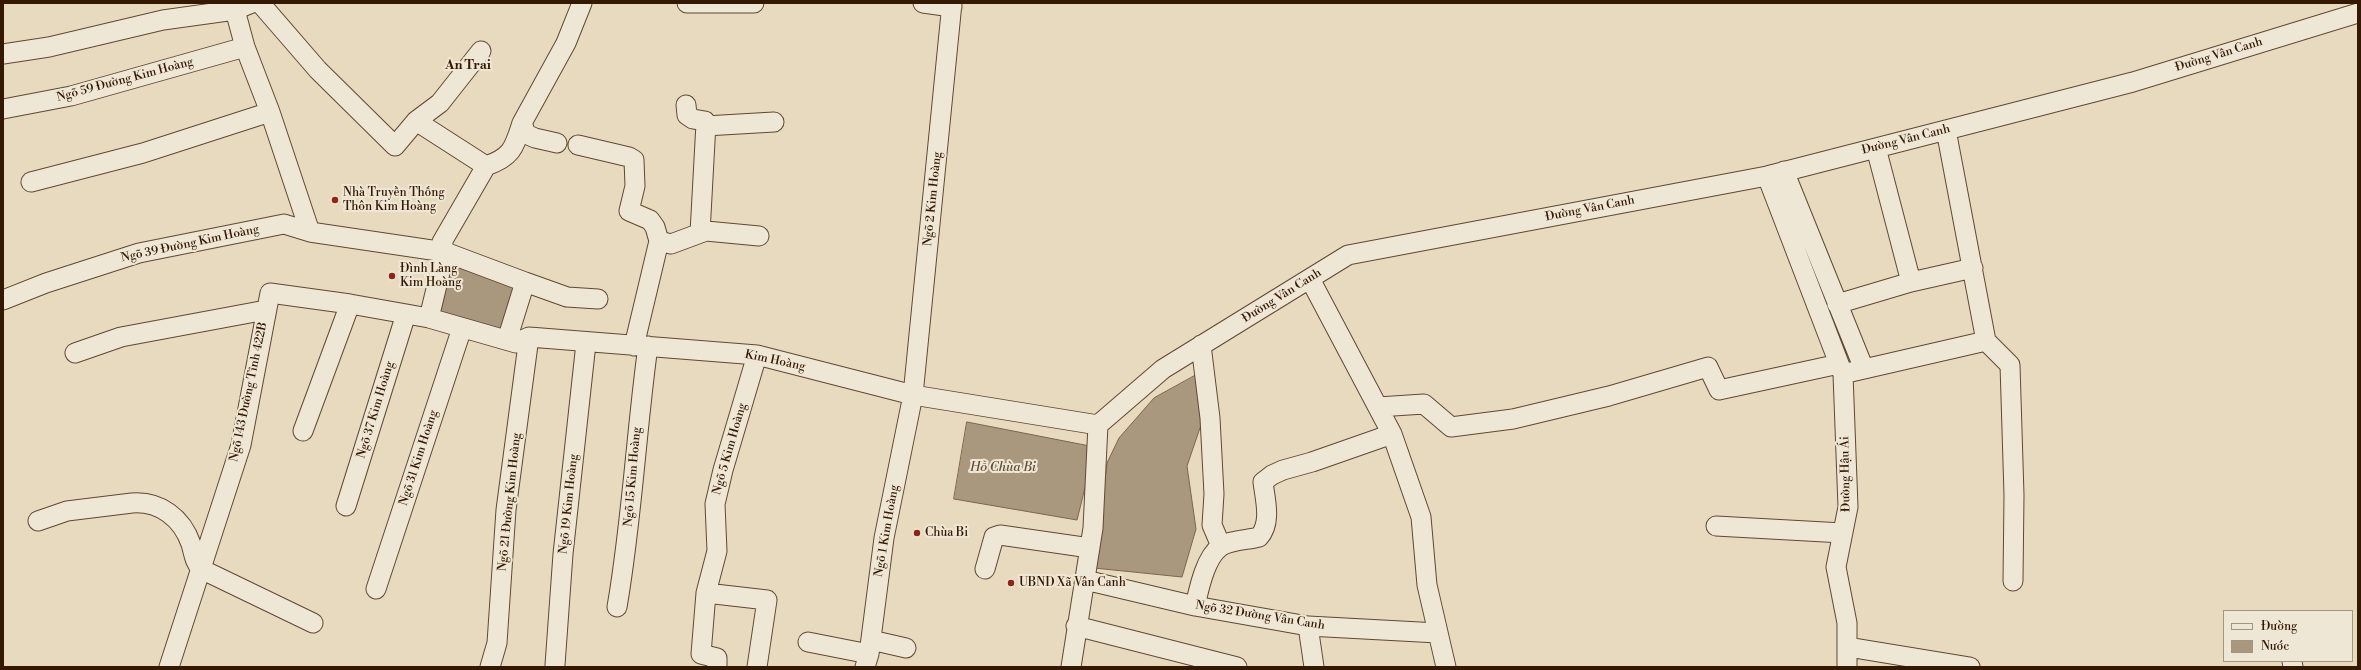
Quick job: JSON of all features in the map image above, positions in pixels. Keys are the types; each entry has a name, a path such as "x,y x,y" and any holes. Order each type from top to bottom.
{"street":[{"path":"260,3 318,70 395,146 416,121 440,103 481,51"},
{"path":"429,318 445,252 442,242 486,166 506,157 516,141 522,123 566,43 582,3"},
{"path":"687,4 754,3"},
{"path":"923,3 952,5"},
{"name":"Ngõ 2 Kim Hoàng","path":"913,395 952,5"},
{"path":"3,54 49,47 163,20 244,7 245,46 270,112 310,232"},
{"name":"Đường Vân Canh","path":"1098,425 1163,369 1348,256 1776,173 2133,82 2358,13"},
{"name":"Ngõ 59 Đường Kim Hoàng","path":"3,109 71,96 245,46"},
{"path":"686,104 687,115 693,119 705,121 700,233"},
{"path":"32,182 143,153 270,112"},
{"path":"416,121 486,166"},
{"path":"705,126 774,122"},
{"path":"522,123 526,134 535,138 557,143"},
{"path":"1946,130 1986,341 2010,365 2014,495 2013,581"},
{"path":"578,145 629,157 634,160 635,186 629,212 650,220 655,227 659,242 671,244 706,231 759,236"},
{"path":"1876,148 1911,282"},
{"path":"1776,173 1864,369"},
{"name":"Đường Hậu Ái","path":"1776,173 1841,369 1848,507 1836,567 1847,622 1847,667"},
{"name":"Ngõ 39 Đường Kim Hoàng","path":"3,300 46,283 139,253 284,224 310,232 445,252 567,297 598,298"},
{"name":"Ngõ 15 Kim Hoàng","path":"617,607 628,544 641,346 659,242"},
{"path":"1836,304 1911,282 1973,268"},
{"path":"1310,279 1392,434 1421,517 1427,585 1446,667"},
{"path":"507,340 524,282"},
{"name":"Ngõ 143 Đường Tỉnh 422B","path":"169,667 241,445 270,293 350,304 429,318"},
{"path":"303,431 350,304"},
{"path":"74,353 121,337 266,310"},
{"name":"Ngõ 37 Kim Hoàng","path":"346,506 406,314"},
{"name":"Kim Hoàng","path":"429,318 516,343 529,337 586,343 758,354 913,395 1098,425"},
{"name":"Ngõ 31 Kim Hoàng","path":"376,589 462,328"},
{"name":"Ngõ 21 Đường Kim Hoàng","path":"490,667 497,643 507,504 529,337"},
{"path":"1378,407 1424,404 1451,427 1513,419 1608,396 1708,367 1719,390 1841,369 1864,369 1986,341"},
{"name":"Ngõ 19 Kim Hoàng","path":"555,665 563,554 586,343"},
{"path":"1201,345 1210,418 1214,494 1212,525 1221,546"},
{"name":"Ngõ 5 Kim Hoàng","path":"717,667 717,658 701,654 706,593 717,551 714,504 722,470 758,354"},
{"name":"Ngõ 1 Kim Hoàng","path":"869,654 884,538 913,395"},
{"path":"1071,667 1076,626 1093,528 1098,425"},
{"path":"1195,606 1202,576 1221,546 1259,537 1262,534 1266,523 1264,482 1266,478 1282,470 1312,462 1392,434"},
{"path":"38,521 67,511 141,502 163,508 172,514 186,533 195,563 201,569 312,623"},
{"path":"1716,526 1843,533"},
{"path":"985,569 994,537 1000,535 1090,548"},
{"name":"Ngõ 32 Đường Vân Canh","path":"1085,580 1195,606 1308,626 1438,633"},
{"path":"706,593 767,600 757,667"},
{"path":"1076,626 1237,667"},
{"path":"1308,626 1314,667"},
{"path":"808,642 869,654 906,648"},
{"path":"1848,647 1970,667"}],"water":[{"path":"454,260 518,282 501,332 438,314"},
{"path":"1198,374 1202,422 1187,466 1196,529 1182,577 1094,568 1107,463 1119,438 1154,398"},
{"name":"Hồ Chùa Bi","path":"967,422 1095,447 1077,520 954,499"}],"place":[{"name":"Nhà Truyền Thống Thôn Kim Hoàng","path":"335,200"},
{"name":"Đình Làng Kim Hoàng","path":"392,276"},
{"name":"Chùa Bi","path":"917,533"},
{"name":"UBND Xã Vân Canh","path":"1011,583"}],"district":[{"name":"An Trai","path":"468,66"}]}
